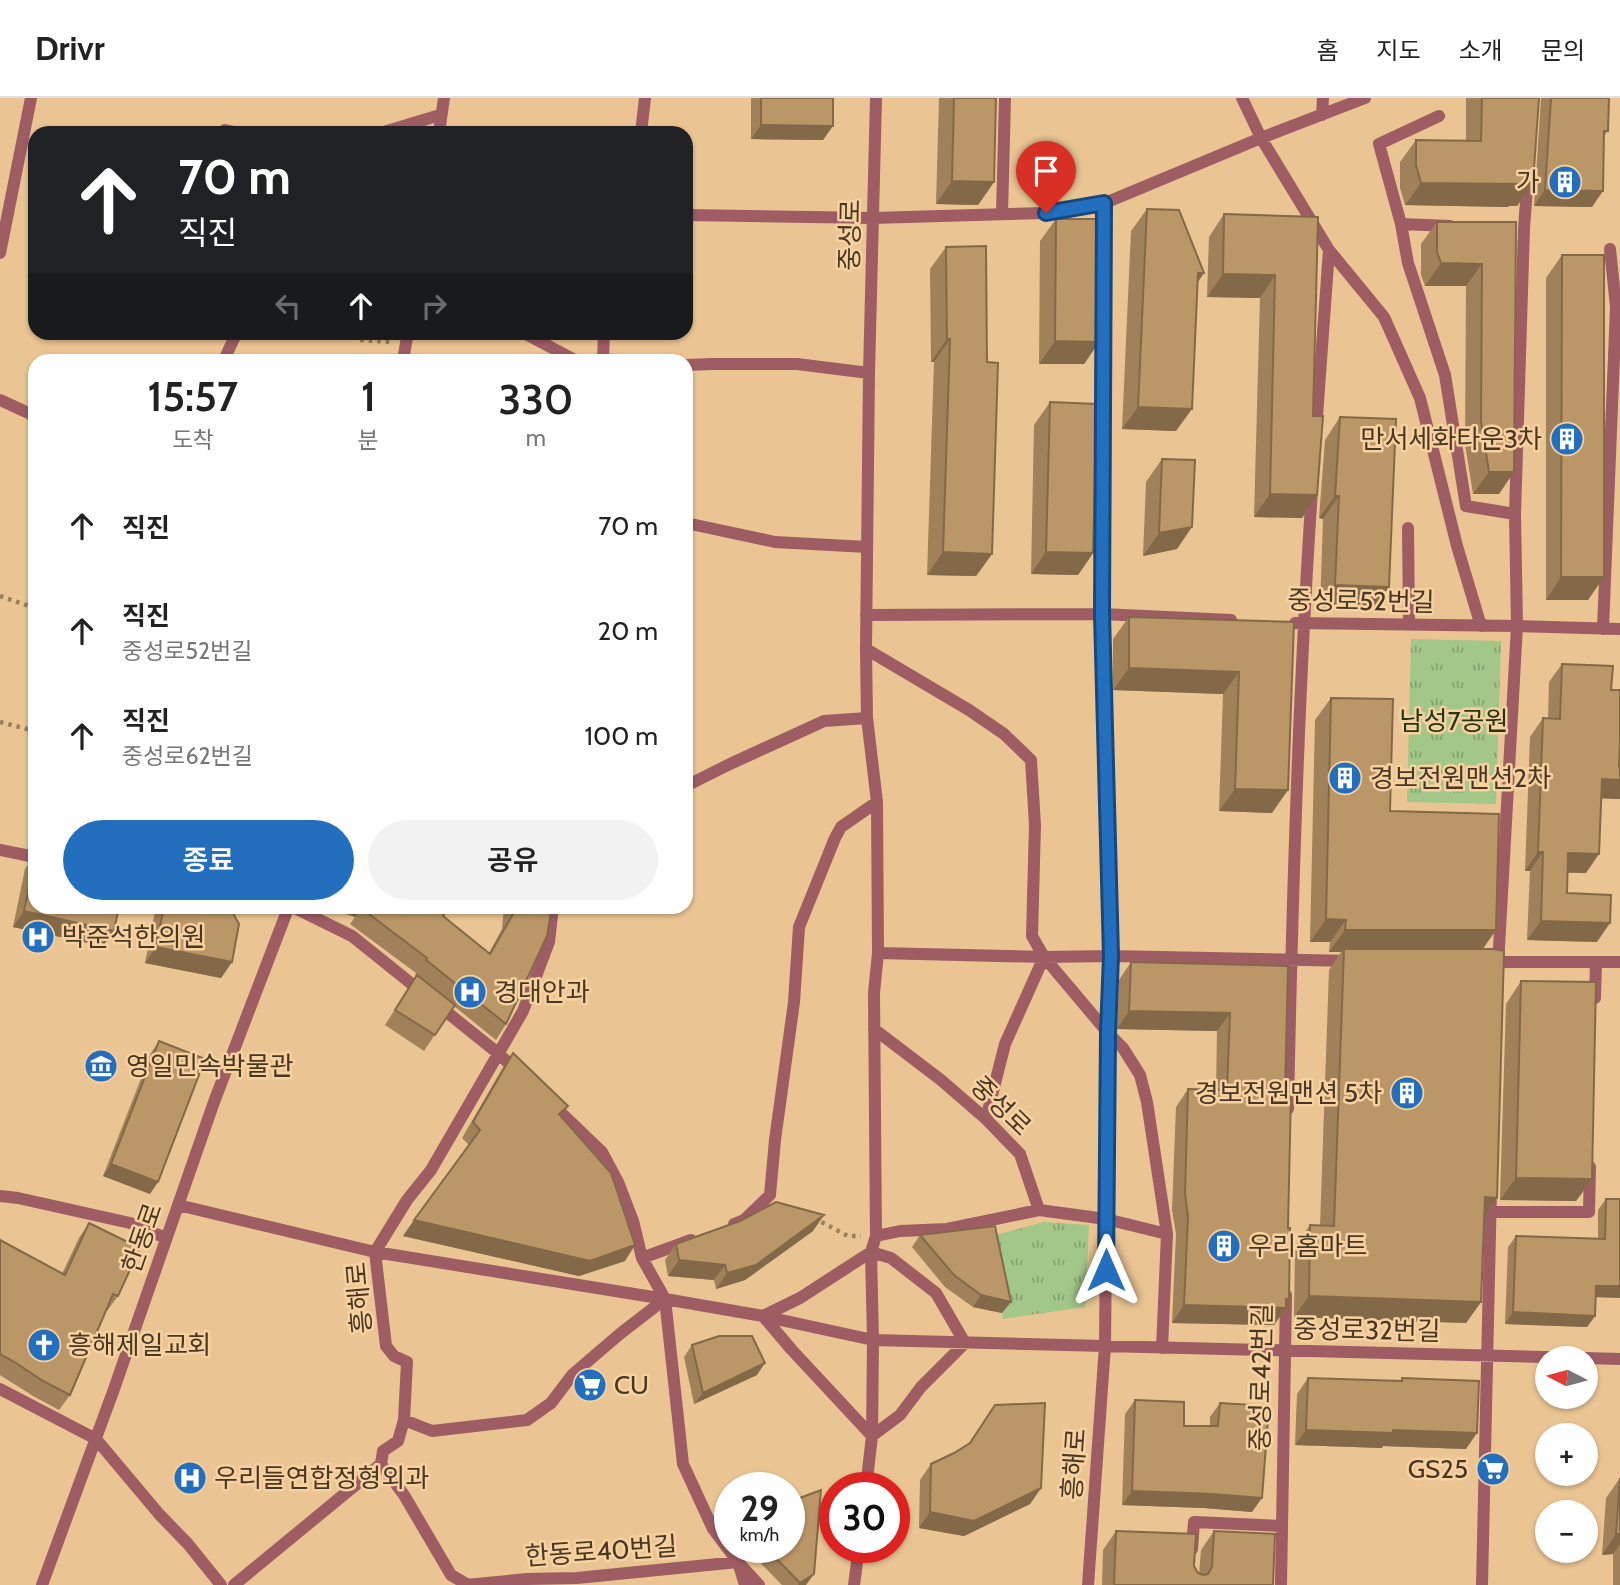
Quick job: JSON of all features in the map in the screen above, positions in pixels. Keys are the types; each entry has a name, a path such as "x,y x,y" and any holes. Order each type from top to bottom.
{"street":[{"path":"0,253 31,98"},
{"path":"439,126 444,98"},
{"path":"642,126 645,98"},
{"name":"중성로","path":"868,1472 872,1436 871,1252 876,1236 874,993 878,953 877,802 867,718 866,649 876,98"},
{"path":"1002,214 1005,98"},
{"path":"1242,98 1261,138 1329,250 1384,317 1420,398 1457,546 1481,626"},
{"path":"1322,115 1323,98"},
{"path":"693,215 873,218 1046,213 1104,203 1365,98"},
{"path":"404,126 440,115"},
{"path":"1439,116 1379,144 1401,224 1408,263 1445,375 1466,506 1515,514"},
{"path":"1497,976 1517,626 1515,514 1524,228 1529,163"},
{"path":"1104,203 1102,614 1111,956 1105,1346"},
{"path":"1401,224 1456,226"},
{"path":"1510,228 1524,228"},
{"path":"1603,629 1616,307 1610,249"},
{"path":"1315,444 1329,250"},
{"path":"537,340 564,354"},
{"path":"693,365 797,364 869,373"},
{"path":"0,400 28,413"},
{"path":"1288,1128 1303,624 1313,471"},
{"path":"693,524 775,542 867,547"},
{"path":"1408,528 1409,625"},
{"name":"중성로52번길","path":"866,615 1102,614 1249,621"},
{"name":"중성로52번길","path":"1276,622 1620,629"},
{"path":"866,649 969,709 1004,734 1031,760 1035,825 1032,936 1044,957 1123,1048 1140,1075 1147,1102 1167,1234 1162,1348"},
{"path":"693,782 824,721 867,718"},
{"path":"642,1258 744,1220 770,1195 794,1002 799,927 841,827 877,802"},
{"path":"0,850 28,855"},
{"name":"한동로","path":"42,1585 214,1102 287,914"},
{"path":"307,914 352,936 499,1054 527,1080"},
{"name":"흥해로","path":"404,1420 407,1362 394,1356 386,1346 375,1252 407,1200 431,1170 523,1011 549,942 552,914"},
{"path":"878,953 1360,961"},
{"path":"986,1119 1005,1044 1044,957"},
{"path":"1484,962 1620,962"},
{"path":"1594,1017 1596,962"},
{"name":"중성로","path":"874,1029 941,1080 986,1119 1020,1154 1039,1210"},
{"path":"546,1098 602,1152 618,1182 633,1221 642,1258 665,1299 683,1464 714,1530"},
{"path":"1491,1212 1589,1212 1590,1156"},
{"path":"1482,1585 1492,1171"},
{"path":"0,1196 130,1223 166,1238"},
{"name":"중성로32번길","path":"178,1205 375,1252 763,1316 873,1340 1535,1357"},
{"path":"876,1236 900,1231 947,1229 1039,1210 1106,1219 1167,1234"},
{"path":"871,1252 891,1258 936,1293 965,1343 922,1387 900,1415 872,1436 790,1349 763,1316 800,1298 871,1252"},
{"name":"중성로42번길","path":"1280,1585 1286,1281"},
{"path":"234,1585 381,1464 383,1451 398,1441 404,1420 432,1431 527,1420 551,1403 573,1374 665,1299"},
{"name":"흥해로","path":"1088,1585 1105,1346"},
{"name":"중성로32번길","path":"1598,1358 1620,1359"},
{"path":"0,1389 96,1439 221,1585"},
{"name":"한동로40번길","path":"381,1464 404,1495 451,1575 467,1585 527,1579 577,1578 728,1563"},
{"path":"1192,1560 1194,1522 1282,1526"},
{"path":"738,1563 745,1585"},
{"path":"739,1563 759,1585"},
{"path":"854,1585 857,1563"}],"path":[{"path":"0,596 28,606"},
{"path":"0,722 28,729"},
{"path":"804,1212 848,1236 876,1236"}],"green space":[{"name":"남성7공원","path":"1411,639 1501,641 1496,804 1407,802"},
{"path":"1044,1222 1089,1225 1085,1307 1003,1319 988,1237"}],"building":[{"path":"761,98 833,98 833,126 761,125"},
{"path":"954,98 996,98 994,182 952,181"},
{"path":"1482,98 1539,98 1533,183 1421,183 1416,165 1416,140 1481,141"},
{"path":"1551,98 1609,98 1608,131 1604,131 1603,191 1545,190"},
{"path":"1147,209 1179,210 1204,273 1198,273 1192,409 1138,407"},
{"path":"1224,214 1318,217 1313,416 1323,416 1317,495 1270,494 1275,275 1223,274"},
{"path":"1056,219 1101,219 1099,342 1055,341"},
{"path":"1437,222 1516,222 1514,472 1489,472 1481,421 1482,264 1441,263 1437,252"},
{"path":"986,246 987,362 998,363 992,554 943,552 950,339 947,339 946,247"},
{"path":"1562,255 1604,255 1604,577 1561,577"},
{"path":"1050,402 1097,404 1093,553 1046,552"},
{"path":"1340,417 1396,419 1389,587 1335,585 1339,496 1335,496"},
{"path":"1162,459 1195,460 1192,527 1159,533"},
{"path":"1129,617 1294,622 1288,790 1235,789 1239,672 1129,668"},
{"path":"1562,664 1613,666 1611,690 1620,690 1620,780 1602,779 1599,854 1568,853 1567,893 1611,895 1610,923 1541,921 1543,852 1538,852 1543,718 1560,719"},
{"name":"경보전원맨션2차","path":"1331,698 1393,699 1390,811 1499,814 1496,930 1345,930 1346,920 1326,919"},
{"path":"28,892 28,912 24,911"},
{"path":"38,914 117,914 114,931"},
{"path":"162,914 233,914 239,924 232,962 156,947"},
{"path":"369,914 444,914 443,916 490,954 513,914 551,914 547,936 506,1024 426,960 427,958"},
{"name":"경보전원맨션 5차","path":"1344,949 1504,951 1497,1198 1485,1197 1481,1302 1309,1296 1310,1225 1334,1226"},
{"path":"1131,962 1288,966 1285,1092 1291,1092 1289,1299 1286,1299 1286,1308 1184,1305 1188,1217 1185,1193 1188,1089 1227,1090 1230,1013 1129,1011"},
{"path":"417,975 455,1005 435,1035 395,1010"},
{"path":"1521,981 1596,982 1592,1179 1516,1178"},
{"path":"159,1041 205,1059 158,1182 111,1164"},
{"path":"513,1053 568,1106 559,1114 611,1173 635,1245 590,1261 414,1220 480,1130 473,1122"},
{"path":"1606,1199 1620,1199 1620,1286 1596,1286 1595,1316 1513,1312 1516,1236 1605,1239"},
{"path":"776,1202 824,1215 756,1265 727,1273 725,1265 679,1260 676,1244 740,1221"},
{"path":"89,1223 140,1248 118,1296 113,1294 70,1395 0,1354 0,1240 65,1275"},
{"path":"995,1226 1011,1302 981,1295 954,1275 920,1235"},
{"path":"719,1336 752,1336 765,1363 703,1393 692,1345"},
{"path":"1308,1378 1479,1381 1477,1433 1306,1430"},
{"path":"1135,1400 1184,1402 1184,1426 1218,1426 1220,1403 1269,1406 1262,1498 1132,1491"},
{"path":"1045,1403 1041,1488 974,1521 930,1512 931,1464 970,1443 995,1405"},
{"path":"1620,1478 1620,1534 1616,1534"},
{"path":"819,1491 819,1514 814,1574 800,1583 781,1563 805,1563 805,1496"},
{"path":"1116,1531 1196,1534 1194,1566 1198,1573 1203,1575 1208,1574 1212,1567 1214,1531 1275,1534 1273,1585 1114,1585"}],"place":[{"name":"가","path":"1565,182"},
{"name":"만서세화타운3차","path":"1567,439"},
{"name":"경보전원맨션2차","path":"1345,778"},
{"name":"박준석한의원","path":"38,937"},
{"name":"경대안과","path":"470,992"},
{"name":"영일민속박물관","path":"101,1066"},
{"name":"경보전원맨션 5차","path":"1407,1093"},
{"name":"우리홈마트","path":"1224,1246"},
{"name":"흥해제일교회","path":"44,1345"},
{"name":"CU","path":"590,1385"},
{"name":"GS25","path":"1493,1469"},
{"name":"우리들연합정형외과","path":"190,1478"}],"route":[{"path":"1046,213 1104,203 1102,614 1111,956 1106,1270"}]}
